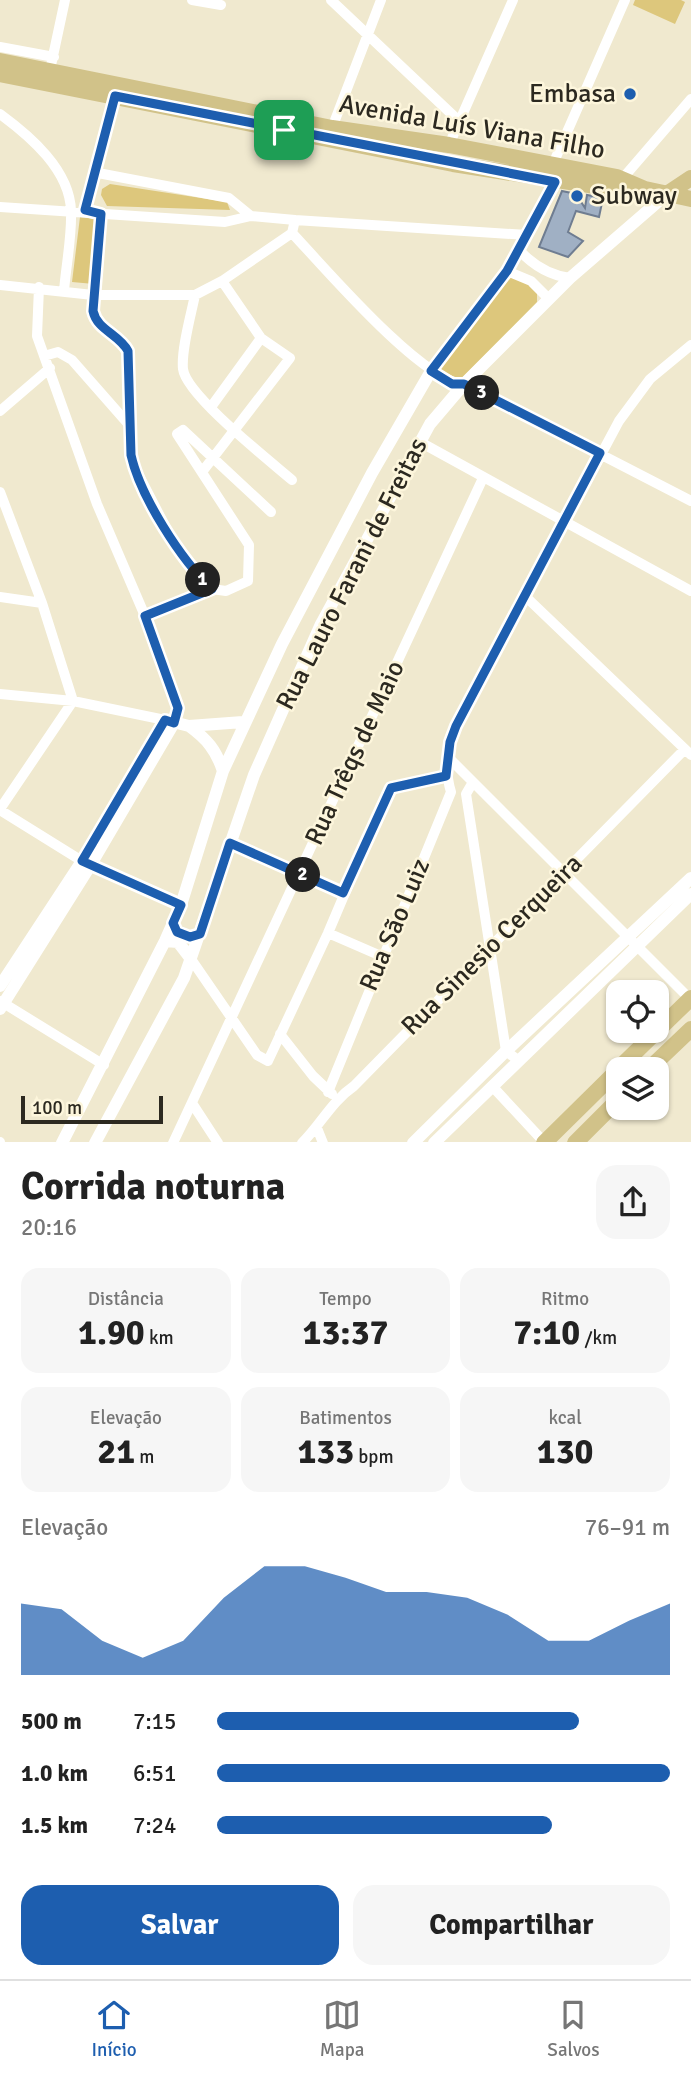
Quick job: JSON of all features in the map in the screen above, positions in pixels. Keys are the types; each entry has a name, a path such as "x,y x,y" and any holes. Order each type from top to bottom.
{"main road":[{"name":"Avenida Luís Viana Filho","path":"0,61 52,63 332,128 449,145 634,192 645,189"},
{"name":"Avenida Luís Viana Filho","path":"0,74 556,171 623,178 645,189 691,199"},
{"path":"667,194 691,178"},
{"path":"630,1057 691,999"},
{"path":"674,1015 679,1028 690,1030"},
{"path":"662,1057 690,1030"},
{"path":"544,1142 606,1081"},
{"path":"576,1142 606,1112"}],"street":[{"path":"0,47 52,63 65,0"},
{"path":"192,0 221,5"},
{"path":"331,0 460,122"},
{"path":"332,128 381,0"},
{"path":"449,145 513,0"},
{"path":"556,171 625,0"},
{"path":"85,210 98,173 115,96"},
{"path":"623,178 691,99"},
{"path":"0,114 22,130 60,174 71,209 64,291"},
{"name":"Rua Lauro Farani de Freitas","path":"63,1142 165,941 181,905 223,771 243,722 337,537 431,371 520,251 556,171"},
{"path":"98,173 229,198 251,216"},
{"name":"Rua Lauro Farani de Freitas","path":"96,1142 191,959 254,775 321,624 430,424 464,384 570,278 667,194"},
{"path":"0,207 71,209 101,214 225,222 251,216 527,235"},
{"path":"101,214 93,295 96,321 123,342 128,351 131,455 178,551 212,589"},
{"path":"0,285 40,287 93,295 195,295 222,281 292,233 295,220"},
{"path":"292,233 431,371 452,384 464,384 691,501"},
{"path":"520,251 541,269 554,276 570,278"},
{"path":"507,271 531,281 549,299"},
{"path":"202,472 290,358 261,338 222,281"},
{"path":"40,287 37,336 97,505 145,616 178,708 1,1004 104,1065"},
{"path":"195,295 183,370 191,385 234,432 292,480"},
{"path":"211,407 261,338"},
{"path":"466,794 450,792 446,776 447,756 456,726 600,453 639,390 664,364 691,345"},
{"path":"44,356 58,352 72,360 130,426"},
{"path":"0,411 50,368"},
{"path":"145,616 212,589 226,591 248,582 249,545 177,434 183,430 271,512"},
{"path":"420,442 691,591"},
{"name":"Rua Trêqs de Maio","path":"173,1142 483,478"},
{"path":"0,492 42,603 73,701"},
{"path":"525,596 688,752"},
{"path":"0,597 42,603"},
{"path":"0,694 73,701 189,726 243,722"},
{"path":"73,701 0,810 86,863 181,905"},
{"path":"189,726 207,740 218,756 223,771"},
{"name":"Rua Sinesio Cerqueira","path":"303,1142 317,1128 338,1097 354,1086 489,946 688,752"},
{"path":"447,756 562,874 691,999"},
{"path":"165,941 178,942 257,1055 268,1061 328,933 343,893 391,788 446,776"},
{"path":"473,782 466,794 506,1051 519,1061"},
{"name":"Rua São Luiz","path":"328,1092 381,956 450,792"},
{"path":"230,843 343,893"},
{"path":"0,986 86,863"},
{"path":"435,1142 519,1061 691,878"},
{"path":"414,1142 506,1051 691,894"},
{"path":"173,923 181,935 190,937 200,934"},
{"path":"328,933 381,956"},
{"path":"280,1034 328,1092 338,1097"},
{"path":"492,1086 544,1142"},
{"path":"192,1103 217,1142"},
{"path":"317,1128 323,1142"}],"shaded area":[{"path":"635,0 685,2 675,24 633,5"},
{"path":"110,184 227,202 230,210 107,206 101,195 102,189"},
{"path":"80,217 102,220 94,284 72,282"},
{"path":"520,276 537,293 537,302 460,380 443,375 439,366 506,278"}],"building":[{"path":"562,191 576,194 585,208 587,195 603,198 599,217 576,211 568,232 583,241 568,257 539,247"}],"place":[{"name":"Embasa","path":"630,94"},
{"name":"Subway","path":"577,196"}],"route":[{"path":"115,96 284,130 555,182 507,271 431,371 452,384 464,384 600,453 456,726 447,756 446,776 391,788 343,893 230,843 200,934 190,937 177,932 173,923 181,905 82,861 165,720 174,723 178,708 145,616 212,589 178,551 132,462 128,351 123,342 100,325 94,317 93,295 101,214 85,210 98,173 115,96"}]}
